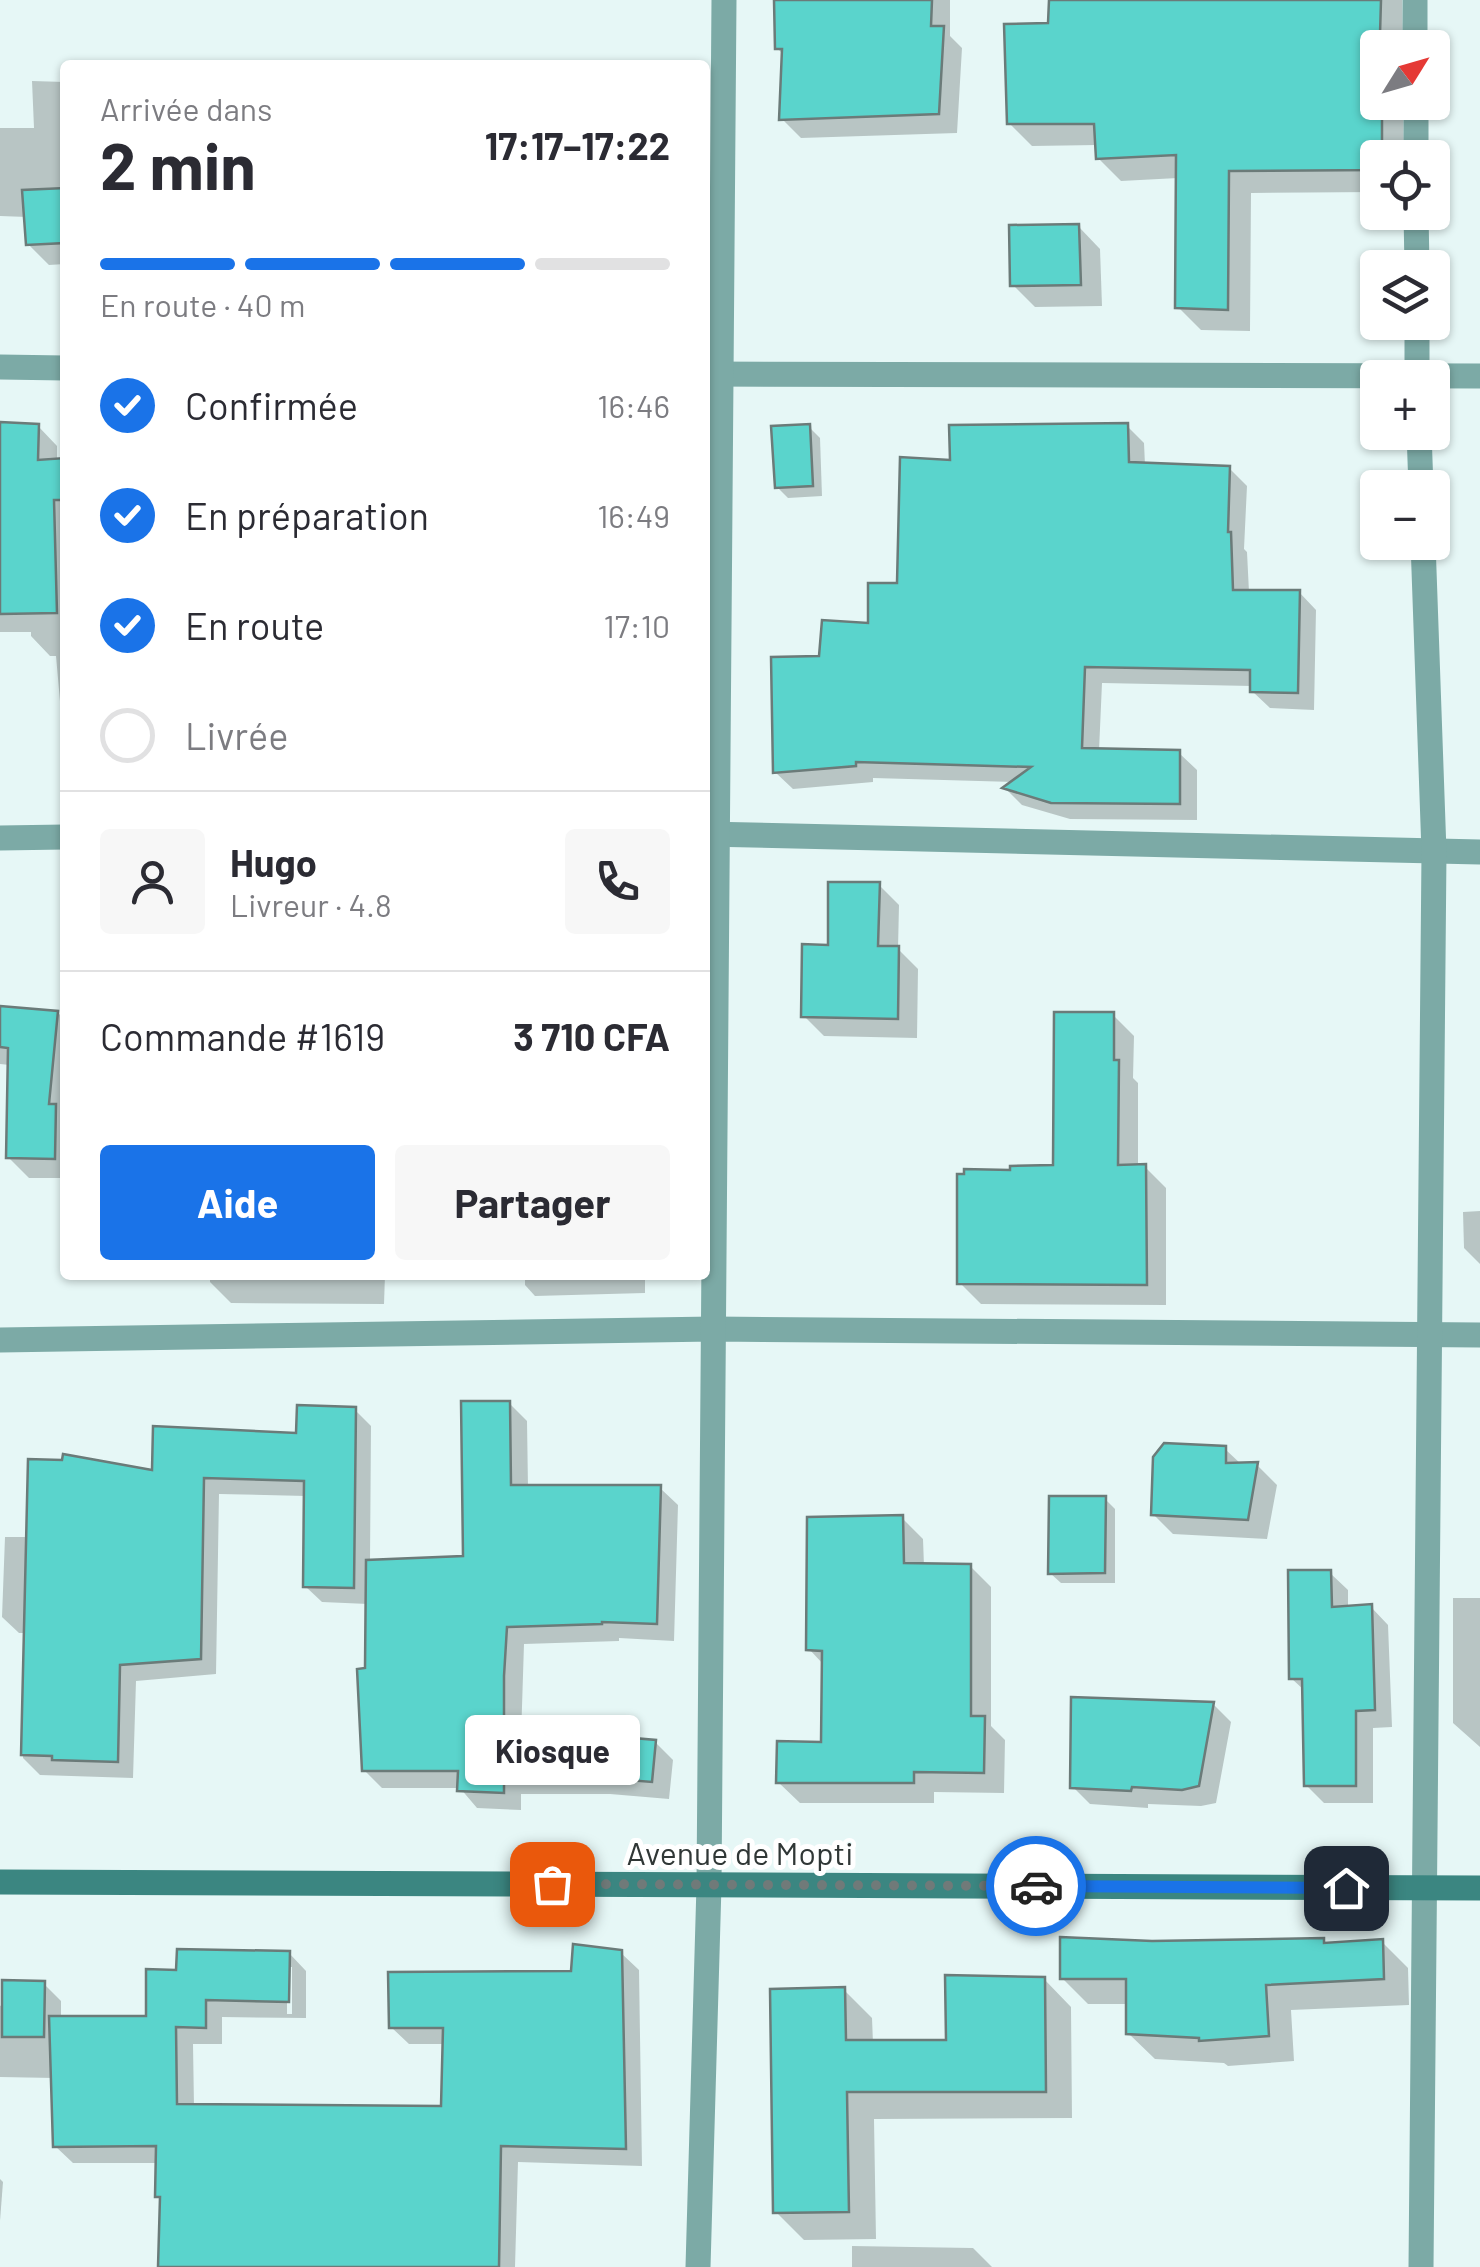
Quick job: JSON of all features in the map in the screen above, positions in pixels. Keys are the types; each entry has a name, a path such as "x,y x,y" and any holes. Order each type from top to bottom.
{"street":[{"path":"698,2267 710,1885 713,374 724,0"},
{"path":"1415,0 1415,30"},
{"path":"0,368 60,368"},
{"path":"713,374 1360,377"},
{"path":"1450,376 1480,376"},
{"path":"1421,2267 1434,852 1424,560"},
{"path":"711,834 1480,852"},
{"path":"0,838 60,838"},
{"path":"0,1340 714,1328 1480,1335"},
{"name":"Avenue de Mopti","path":"0,1882 1480,1888"}],"building":[{"path":"774,0 932,0 931,26 944,26 939,114 779,120 782,49 775,49"},
{"path":"1049,0 1381,0 1380,30 1360,30 1360,120 1382,120 1382,140 1360,140 1360,170 1229,171 1228,310 1175,308 1176,155 1096,159 1094,124 1007,124 1004,24 1048,23"},
{"path":"60,188 60,243 26,245 22,190"},
{"path":"1079,224 1081,285 1010,286 1009,225"},
{"path":"0,422 39,424 38,460 60,458 60,500 54,500 57,613 0,614"},
{"path":"1128,423 1129,462 1230,466 1228,532 1233,590 1300,590 1298,693 1250,692 1250,670 1085,667 1082,748 1180,750 1180,804 1051,803 1002,788 1031,767 856,762 856,766 773,773 771,657 819,656 822,620 868,623 868,583 897,583 900,457 950,460 949,425"},
{"path":"810,424 813,486 775,488 771,426"},
{"path":"828,882 880,882 878,946 899,946 898,1019 801,1017 802,944 828,945"},
{"path":"0,1006 58,1011 49,1104 56,1104 55,1159 6,1158 8,1048 0,1047"},
{"path":"1054,1012 1114,1012 1114,1060 1119,1060 1118,1165 1146,1164 1147,1285 957,1284 957,1174 964,1174 964,1169 1010,1170 1010,1166 1053,1165"},
{"path":"461,1401 510,1401 511,1485 661,1485 657,1624 602,1622 507,1627 504,1676 504,1736 656,1740 652,1782 504,1777 504,1793 457,1791 458,1771 362,1771 357,1669 365,1668 366,1560 463,1556"},
{"path":"297,1405 356,1407 354,1588 303,1587 304,1481 204,1478 201,1659 120,1665 118,1762 21,1755 28,1459 62,1460 63,1454 152,1470 153,1426 296,1433"},
{"path":"1164,1443 1226,1446 1226,1463 1258,1462 1248,1520 1151,1515 1153,1457"},
{"path":"1049,1496 1106,1496 1105,1573 1048,1574"},
{"path":"903,1515 904,1563 971,1564 971,1716 985,1716 984,1773 914,1772 914,1783 776,1783 777,1741 821,1742 822,1651 806,1650 807,1517"},
{"path":"1288,1570 1331,1570 1332,1607 1372,1604 1375,1710 1356,1711 1356,1786 1304,1786 1302,1679 1289,1679"},
{"path":"1071,1697 1214,1702 1199,1786 1182,1790 1132,1787 1131,1791 1070,1788"},
{"path":"1060,1937 1152,1941 1324,1938 1324,1943 1383,1939 1384,1979 1266,1985 1269,2036 1199,2041 1126,2034 1126,1979 1060,1979"},
{"path":"573,1944 622,1950 626,2149 501,2146 499,2267 158,2267 160,2197 155,2197 156,2146 53,2147 49,2016 146,2016 146,1969 176,1970 177,1949 290,1951 289,2002 206,2000 206,2028 176,2027 177,2104 441,2106 443,2028 389,2028 388,1972 571,1971"},
{"path":"945,1975 1045,1977 1046,2092 847,2092 849,2212 773,2213 770,1989 845,1987 846,2040 946,2040"},
{"path":"2,1980 45,1981 44,2037 2,2037"}],"way so far":[{"path":"552,1884 1036,1886"}],"place":[{"name":"Kiosque","path":"552,1884"}],"route":[{"path":"1036,1886 1346,1888"}]}
